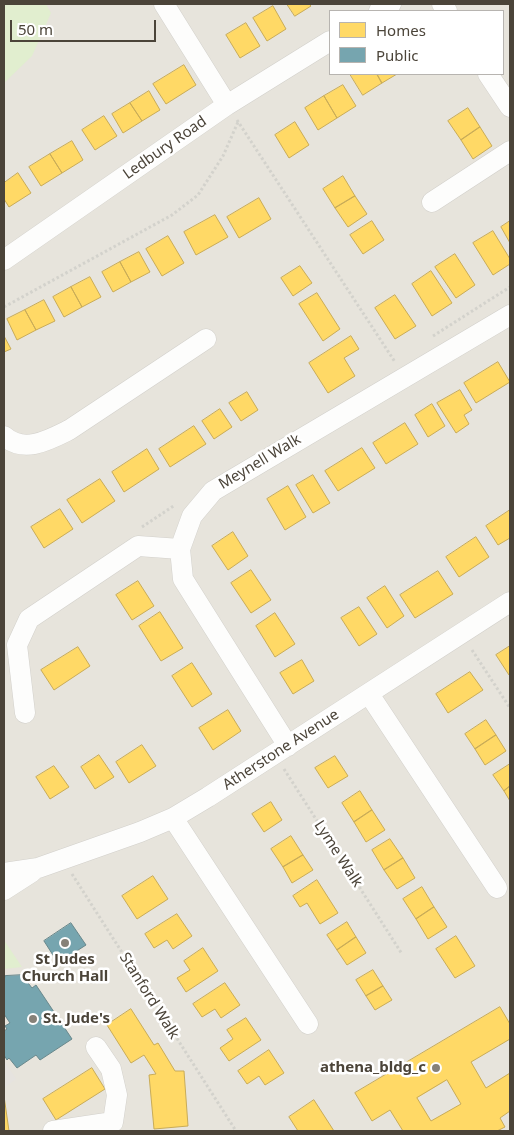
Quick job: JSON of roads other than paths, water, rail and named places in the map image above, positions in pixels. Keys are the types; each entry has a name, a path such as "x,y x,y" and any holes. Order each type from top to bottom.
{"street":[{"path":"164,4 232,113"},
{"name":"Ledbury Road","path":"4,260 232,113 329,42"},
{"path":"489,75 510,107"},
{"path":"432,202 510,151"},
{"name":"Meynell Walk","path":"281,750 183,579 180,549 192,516 213,490 510,315"},
{"path":"4,436 24,446 46,441 69,430 206,338"},
{"path":"25,713 17,645 29,619 138,546 180,549"},
{"name":"Atherstone Avenue","path":"4,872 38,868 140,832 173,818 208,798 510,602"},
{"path":"369,694 497,888"},
{"path":"173,818 308,1024"},
{"name":"Atherstone Avenue","path":"4,890 38,868"},
{"path":"53,1131 113,1122 117,1095 111,1069 96,1047"}],"place":[{"name":"St Judes Church Hall","path":"65,943"},
{"name":"St. Jude's","path":"33,1019"},
{"name":"athena_bldg_c","path":"436,1068"}]}
